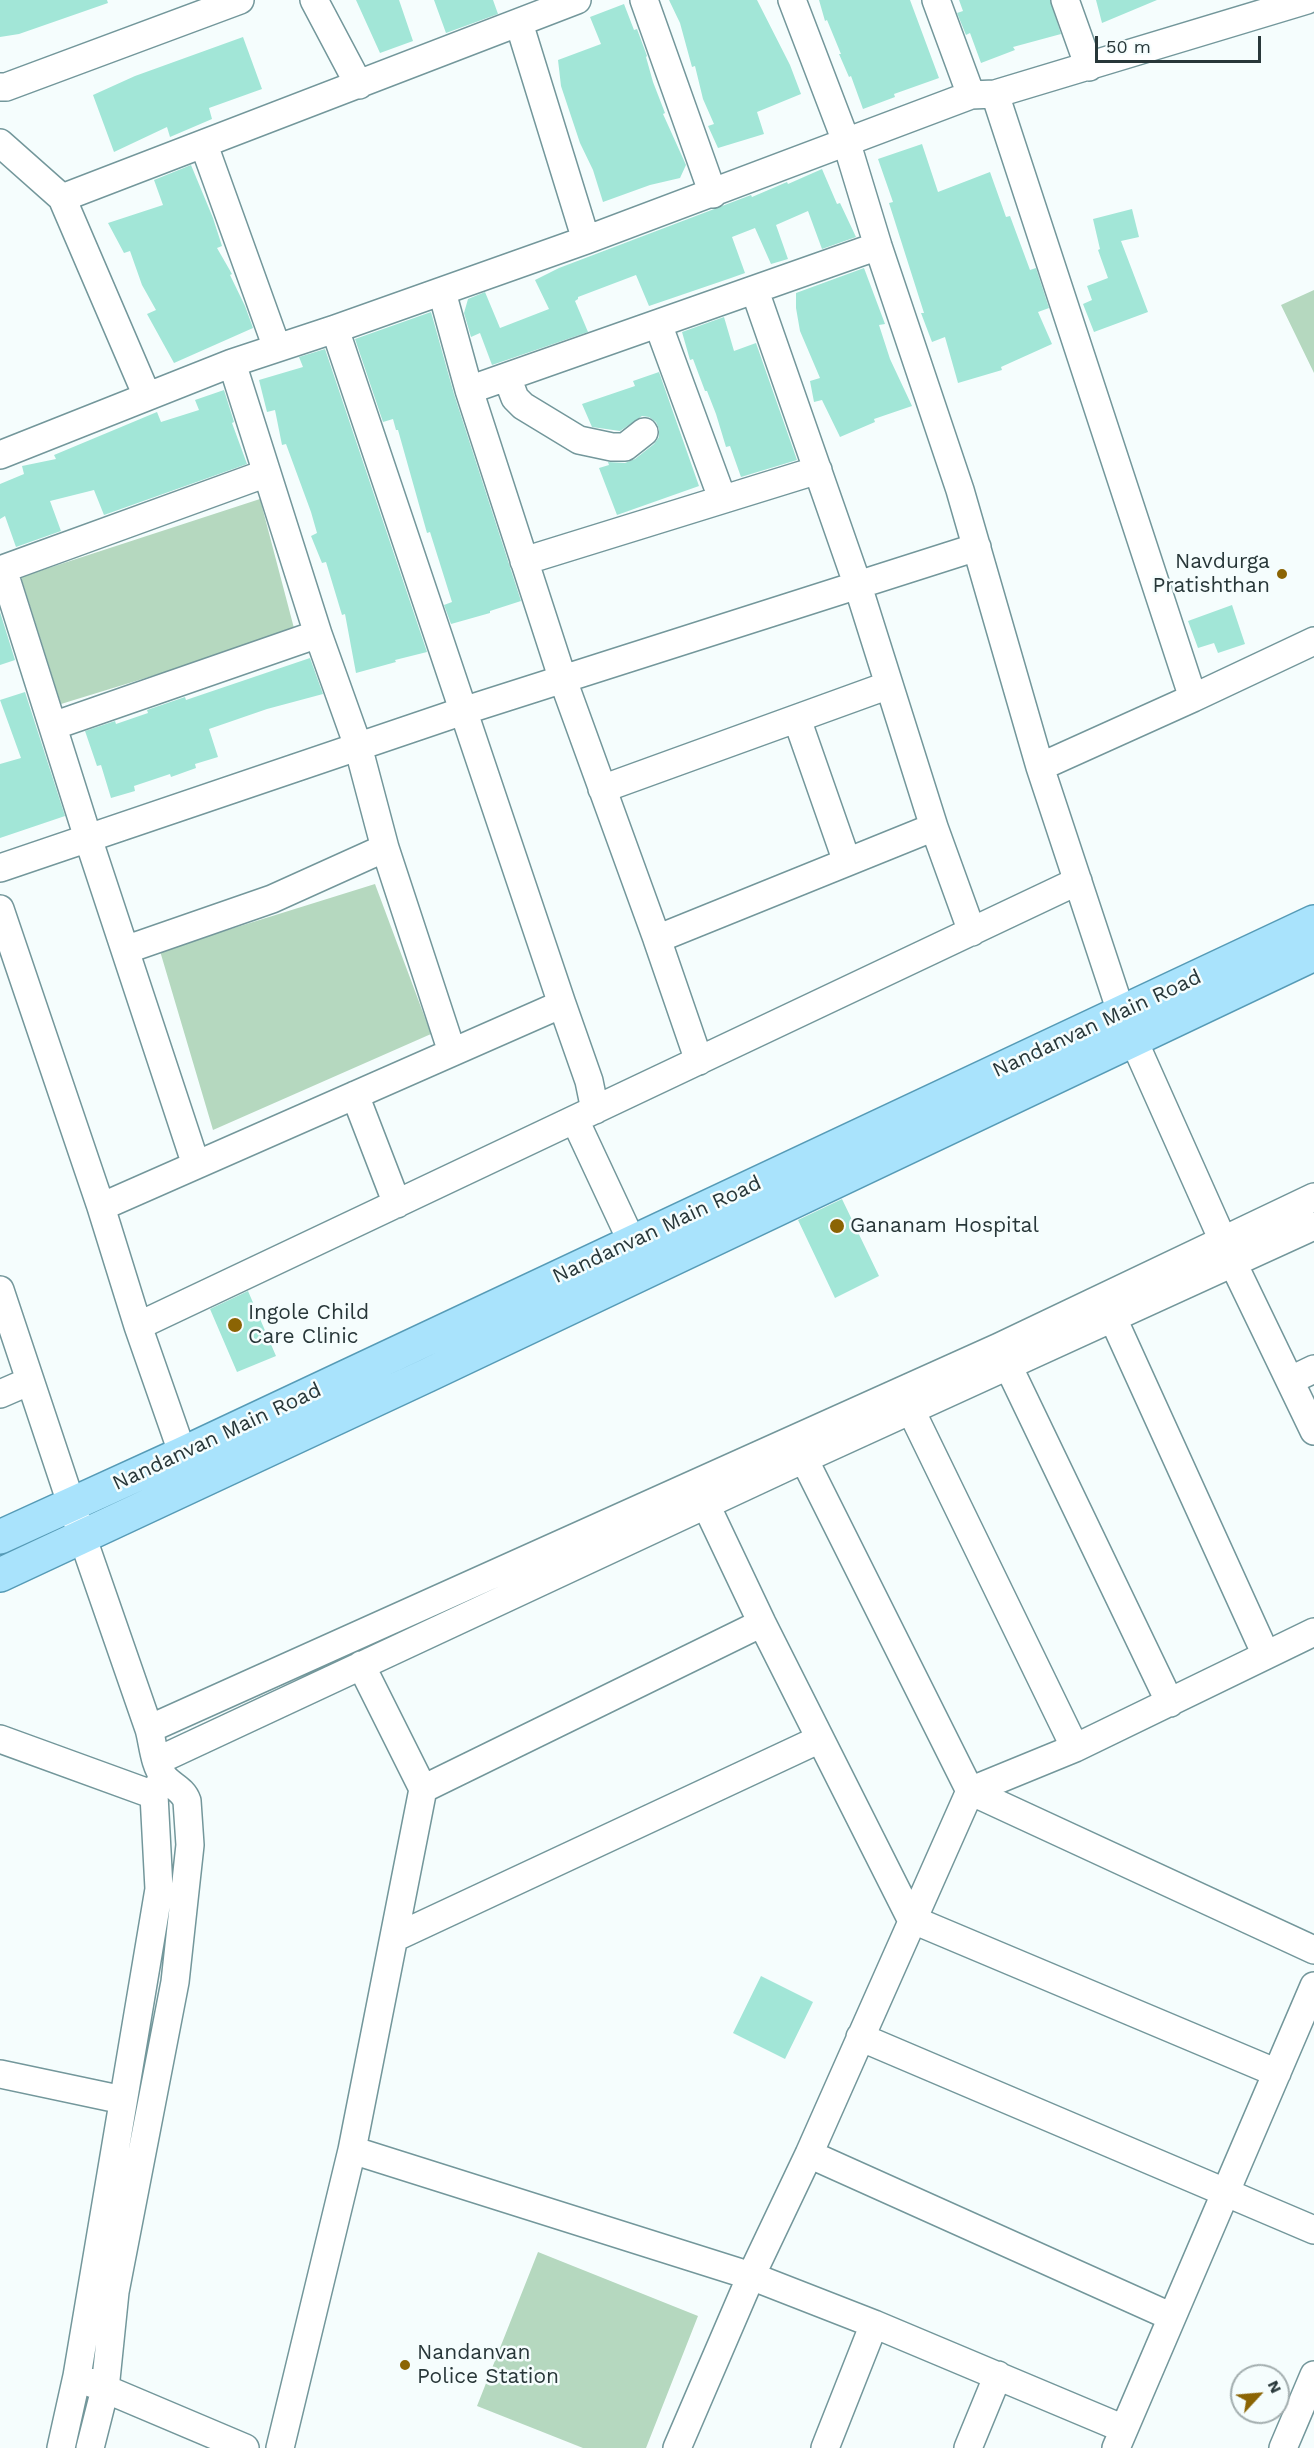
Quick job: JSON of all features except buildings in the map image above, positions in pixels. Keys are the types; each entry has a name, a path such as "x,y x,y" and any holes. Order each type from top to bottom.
{"main road":[{"name":"Nandanvan Main Road","path":"0,1537 632,1242 1126,1026 1314,922"},
{"path":"0,1575 428,1375 1126,1026 1314,954"}],"street":[{"path":"0,87 6,87 240,0"},
{"path":"314,0 359,86"},
{"path":"62,198 359,86 577,0"},
{"path":"644,0 713,194"},
{"path":"792,0 847,144 878,246 960,490 1040,767 1126,1026 1228,1252 1302,1374 1314,1431"},
{"path":"936,0 983,95 1193,698"},
{"path":"1065,0 1089,67"},
{"path":"0,455 231,363 442,292 983,95 1089,67 1307,0"},
{"path":"519,23 586,240"},
{"path":"0,143 62,198 147,396"},
{"path":"204,145 277,348"},
{"path":"469,390 878,246"},
{"path":"755,291 858,586 934,827 972,932"},
{"path":"442,292 469,390 563,680 699,1061"},
{"path":"658,324 722,498"},
{"path":"335,329 589,1081 585,1115 632,1242"},
{"path":"231,363 318,634 358,746 385,848 452,1052"},
{"path":"507,377 515,398 524,406 579,440 612,447 625,447 644,432"},
{"path":"524,561 818,470"},
{"path":"196,1165 2,570 267,473"},
{"path":"0,867 464,711 977,547"},
{"path":"53,726 318,634"},
{"path":"1040,767 1314,641"},
{"path":"603,789 889,685"},
{"path":"797,719 847,862"},
{"path":"657,939 934,827"},
{"path":"125,950 272,899 385,848"},
{"path":"138,1326 1078,881"},
{"path":"0,909 101,1207 138,1326 193,1484"},
{"path":"101,1207 562,1004"},
{"path":"355,1095 398,1204"},
{"path":"149,1729 1004,1357 1228,1252 1314,1197"},
{"path":"1228,1252 1314,1226"},
{"path":"0,1290 149,1729 158,1778 159,1889 77,2376 61,2448"},
{"path":"1108,1308 1266,1654"},
{"path":"1004,1357 1170,1703"},
{"path":"0,1394 30,1381"},
{"path":"158,1778 361,1665 804,1459 907,1401"},
{"path":"907,1401 1075,1748"},
{"path":"804,1459 970,1791 1314,1950"},
{"path":"706,1505 762,1623 911,1919 1276,2073"},
{"path":"423,1789 762,1623"},
{"path":"676,2448 970,1791 1075,1748 1314,1632"},
{"path":"280,2448 352,2150 423,1789 361,1665"},
{"path":"0,1739 158,1778 185,1794 187,1801 190,1845 188,1876 175,1982 115,2292 105,2389 90,2448"},
{"path":"394,1938 820,1739"},
{"path":"352,2150 751,2276 998,2375 1120,2439 1314,1986"},
{"path":"861,2037 1314,2230"},
{"path":"0,2074 123,2100"},
{"path":"809,2154 1172,2317"},
{"path":"825,2448 874,2324"},
{"path":"968,2448 998,2375"},
{"path":"1283,2448 1314,2375"},
{"path":"77,2376 245,2448"}],"green space":[{"path":"1314,290 1314,373 1281,305"},
{"path":"260,499 295,632 61,704 21,577"},
{"path":"375,884 431,1034 213,1130 160,951"},
{"path":"538,2252 698,2316 646,2448 583,2448 477,2406"}],"place":[{"name":"Navdurga Pratishthan","path":"1282,574"},
{"name":"Gananam Hospital","path":"837,1226"},
{"name":"Ingole Child Care Clinic","path":"235,1325"},
{"name":"Nandanvan Police Station","path":"405,2365"}]}
